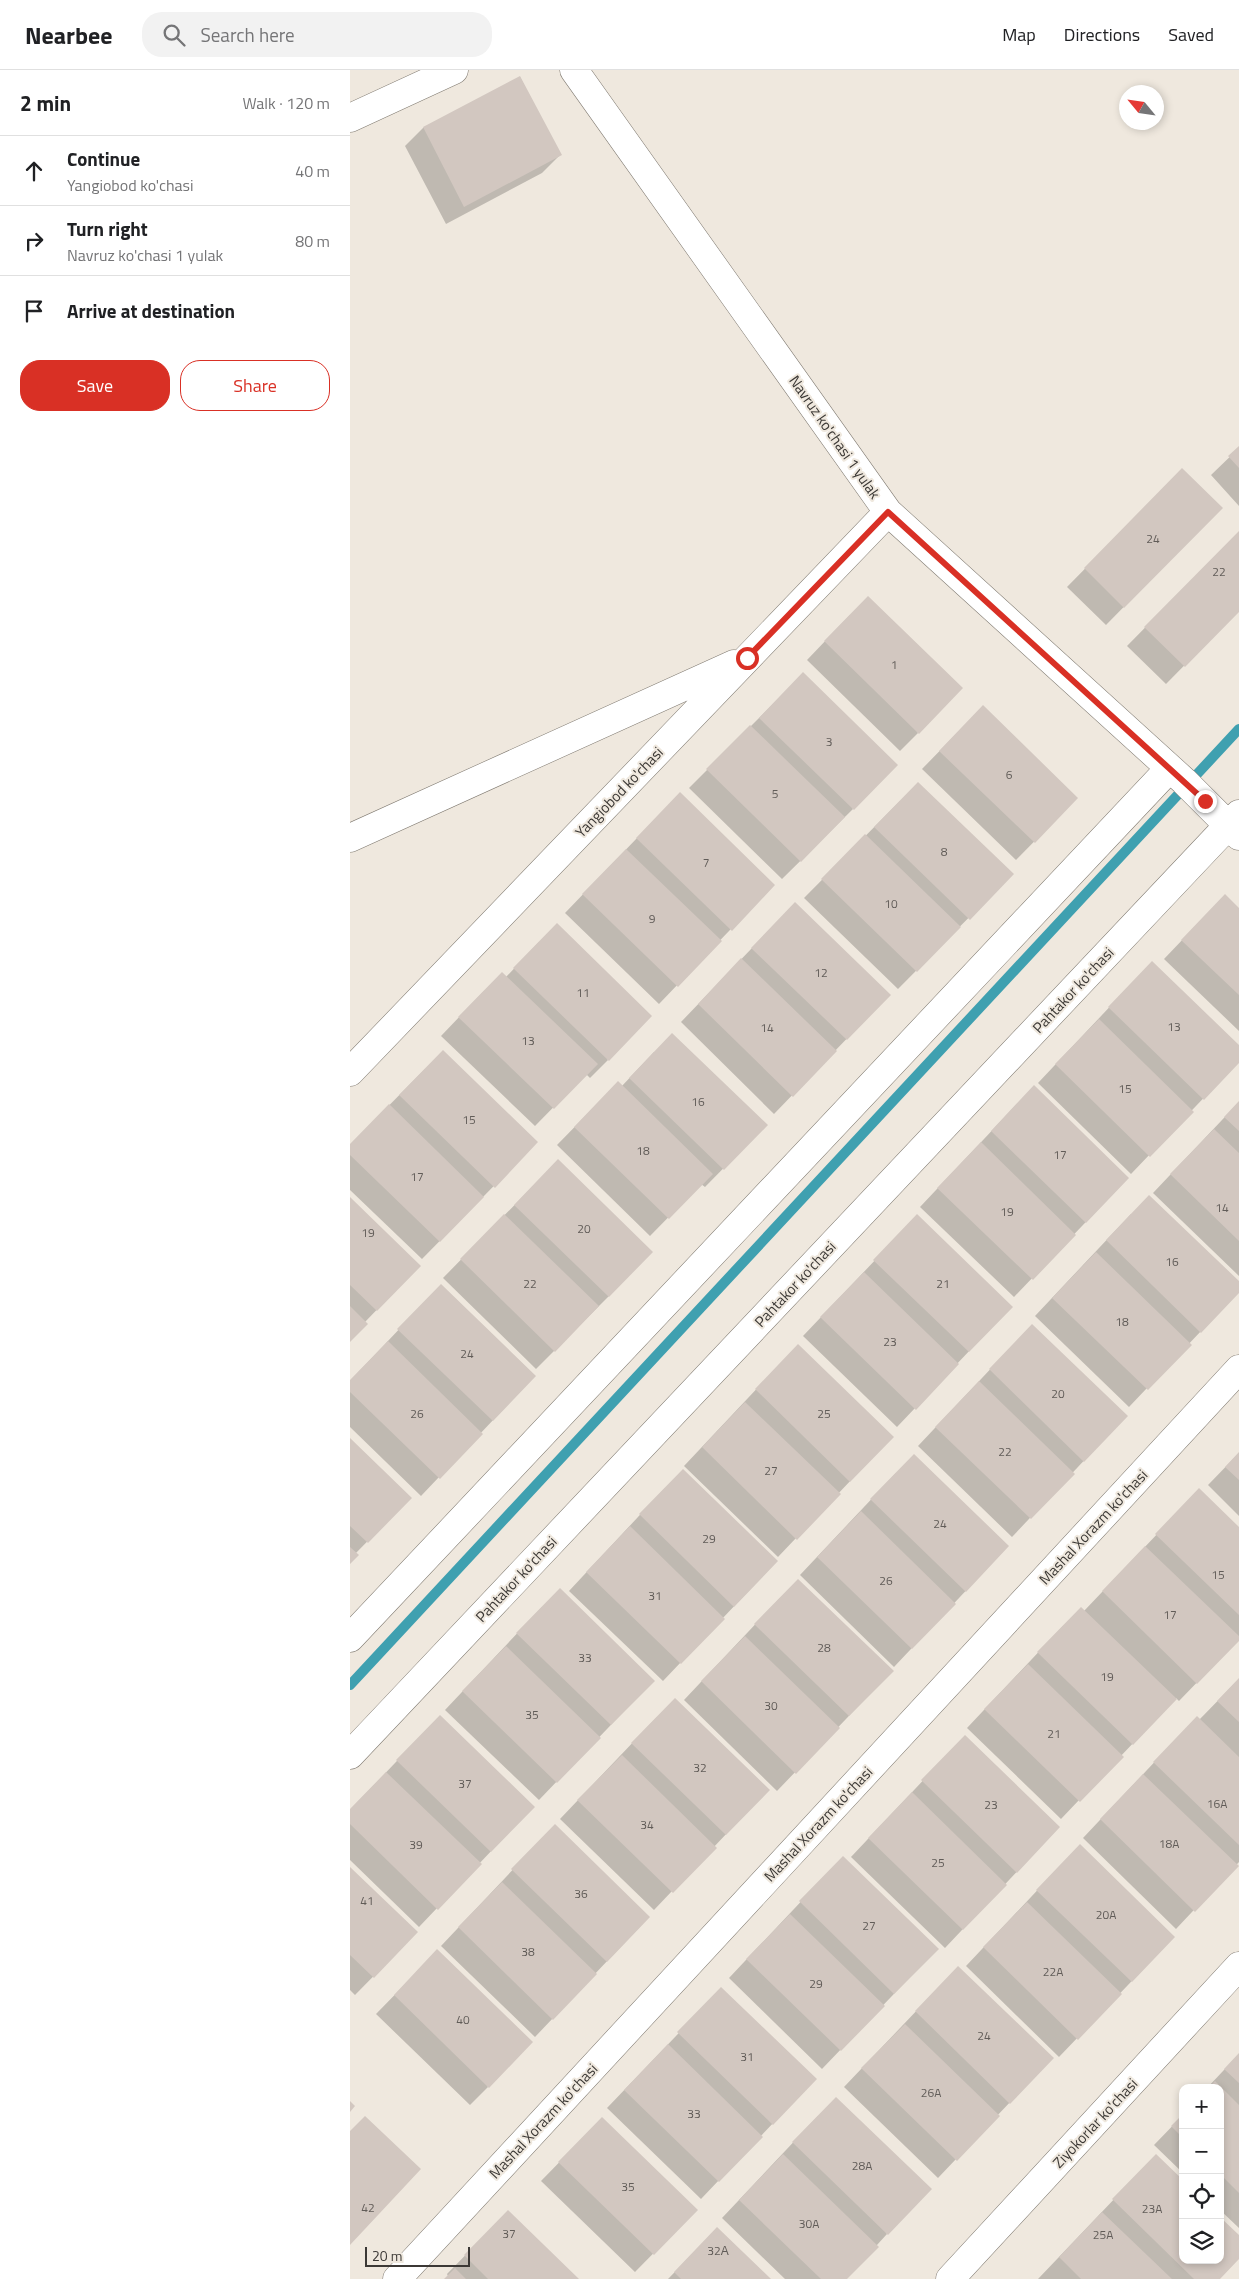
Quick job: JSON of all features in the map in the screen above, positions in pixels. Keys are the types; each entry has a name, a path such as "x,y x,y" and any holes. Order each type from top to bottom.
{"street":[{"path":"350,118 454,70"},
{"name":"Navruz ko'chasi 1 yulak","path":"574,70 888,512 1205,801 1235,826"},
{"name":"Yangiobod ko'chasi","path":"350,1072 888,512"},
{"path":"350,838 747,658"},
{"path":"350,1638 1177,775"},
{"name":"Pahtakor ko'chasi","path":"350,1755 1235,826"},
{"name":"Mashal Xorazm ko'chasi","path":"397,2279 1239,1370"},
{"name":"Ziyokorlar ko'chasi","path":"950,2279 1239,1966"}],"building":[{"path":"520,76 562,155 464,207 423,127"},
{"path":"1239,446 1239,468 1228,456"},
{"path":"1182,468 1223,508 1124,608 1084,568"},
{"path":"1239,531 1239,612 1185,667 1144,627"},
{"path":"868,596 963,688 919,734 824,641"},
{"path":"803,672 898,765 854,810 759,718"},
{"path":"983,705 1078,798 1035,843 939,751"},
{"path":"750,725 845,817 801,862 706,769"},
{"path":"918,782 1014,874 970,920 874,827"},
{"path":"680,792 775,885 732,931 636,838"},
{"path":"865,834 961,927 917,972 821,879"},
{"path":"626,849 722,941 678,987 582,894"},
{"path":"1225,894 1239,908 1239,995 1181,940"},
{"path":"795,902 891,995 847,1040 751,948"},
{"path":"557,923 652,1016 609,1061 513,968"},
{"path":"741,958 837,1051 793,1097 698,1004"},
{"path":"1152,961 1239,1045 1239,1063 1204,1100 1108,1007"},
{"path":"502,972 598,1064 554,1109 458,1017"},
{"path":"1099,1019 1194,1112 1150,1157 1055,1064"},
{"path":"672,1033 768,1125 724,1170 629,1078"},
{"path":"443,1050 538,1142 495,1188 399,1095"},
{"path":"618,1081 713,1174 669,1219 574,1127"},
{"path":"1034,1085 1129,1178 1086,1223 991,1131"},
{"path":"1239,1101 1239,1131 1224,1117"},
{"path":"389,1104 484,1197 440,1242 350,1155 350,1144"},
{"path":"1214,1129 1239,1153 1239,1241 1170,1174"},
{"path":"981,1142 1076,1235 1033,1280 937,1188"},
{"path":"558,1159 653,1252 609,1297 514,1205"},
{"path":"1149,1195 1239,1281 1239,1293 1201,1333 1106,1240"},
{"path":"350,1197 421,1266 377,1311 350,1285"},
{"path":"504,1214 599,1306 555,1352 460,1259"},
{"path":"917,1214 1013,1307 969,1352 873,1260"},
{"path":"1096,1252 1192,1345 1148,1390 1052,1298"},
{"path":"864,1272 959,1364 916,1410 820,1317"},
{"path":"441,1284 536,1376 493,1421 397,1329"},
{"path":"350,1306 368,1324 350,1342"},
{"path":"1032,1324 1128,1416 1084,1462 989,1369"},
{"path":"388,1341 483,1434 440,1479 350,1392 350,1380"},
{"path":"798,1344 894,1437 850,1482 755,1389"},
{"path":"979,1381 1075,1474 1031,1519 935,1427"},
{"path":"745,1402 841,1494 797,1540 702,1447"},
{"path":"350,1438 412,1498 368,1543 350,1526"},
{"path":"1239,1452 1239,1480 1225,1467"},
{"path":"914,1454 1009,1546 966,1592 870,1499"},
{"path":"683,1469 778,1561 734,1607 639,1514"},
{"path":"1199,1488 1239,1527 1239,1615 1155,1534"},
{"path":"861,1511 956,1604 912,1649 817,1557"},
{"path":"630,1526 725,1619 681,1664 586,1572"},
{"path":"1145,1546 1239,1636 1239,1641 1197,1684 1102,1591"},
{"path":"350,1547 359,1555 350,1564"},
{"path":"798,1579 894,1671 849,1716 754,1624"},
{"path":"560,1588 655,1681 611,1725 516,1633"},
{"path":"1081,1607 1177,1699 1133,1745 1037,1652"},
{"path":"745,1636 840,1728 796,1774 701,1681"},
{"path":"506,1646 601,1738 557,1783 462,1691"},
{"path":"1028,1664 1124,1757 1080,1802 984,1709"},
{"path":"1239,1678 1239,1722 1217,1701"},
{"path":"675,1698 770,1790 726,1835 631,1743"},
{"path":"440,1715 535,1807 491,1852 396,1760"},
{"path":"1197,1716 1239,1757 1239,1845 1153,1762"},
{"path":"965,1735 1060,1827 1017,1873 921,1780"},
{"path":"622,1755 717,1848 673,1893 577,1800"},
{"path":"386,1772 482,1864 438,1910 350,1824 350,1809"},
{"path":"1143,1774 1239,1866 1195,1912 1100,1819"},
{"path":"912,1792 1007,1885 963,1930 868,1838"},
{"path":"555,1824 650,1917 607,1962 511,1869"},
{"path":"1080,1844 1175,1937 1132,1982 1036,1890"},
{"path":"843,1856 939,1949 894,1994 799,1901"},
{"path":"350,1867 418,1932 374,1978 350,1955"},
{"path":"502,1882 597,1974 553,2020 458,1927"},
{"path":"1027,1902 1122,1994 1078,2040 983,1947"},
{"path":"790,1914 885,2006 841,2051 746,1959"},
{"path":"437,1949 533,2042 489,2088 394,1995"},
{"path":"958,1966 1054,2058 1010,2104 915,2011"},
{"path":"721,1987 817,2079 773,2125 677,2032"},
{"path":"905,2024 1000,2116 957,2161 861,2068"},
{"path":"668,2044 763,2137 719,2182 624,2090"},
{"path":"1239,2053 1239,2083 1224,2069"},
{"path":"1224,2090 1239,2105 1239,2193 1224,2178"},
{"path":"836,2097 932,2189 888,2235 792,2142"},
{"path":"350,2101 355,2106 350,2112"},
{"path":"365,2116 421,2169 350,2245 350,2131"},
{"path":"602,2117 698,2210 654,2255 558,2162"},
{"path":"1179,2118 1179,2134 1171,2126"},
{"path":"783,2154 879,2247 847,2279 821,2279 739,2200"},
{"path":"1156,2154 1179,2176 1179,2264 1224,2264 1224,2221 1239,2235 1239,2259 1220,2279 1194,2279 1112,2199"},
{"path":"508,2210 579,2279 488,2279 464,2255"},
{"path":"1102,2212 1172,2279 1081,2279 1059,2257"},
{"path":"717,2227 771,2279 681,2279 674,2272"},
{"path":"455,2268 466,2279 444,2279"}],"waterway":[{"path":"350,1685 1239,729"}],"route":[{"path":"747,658 888,512 1205,801"}]}
